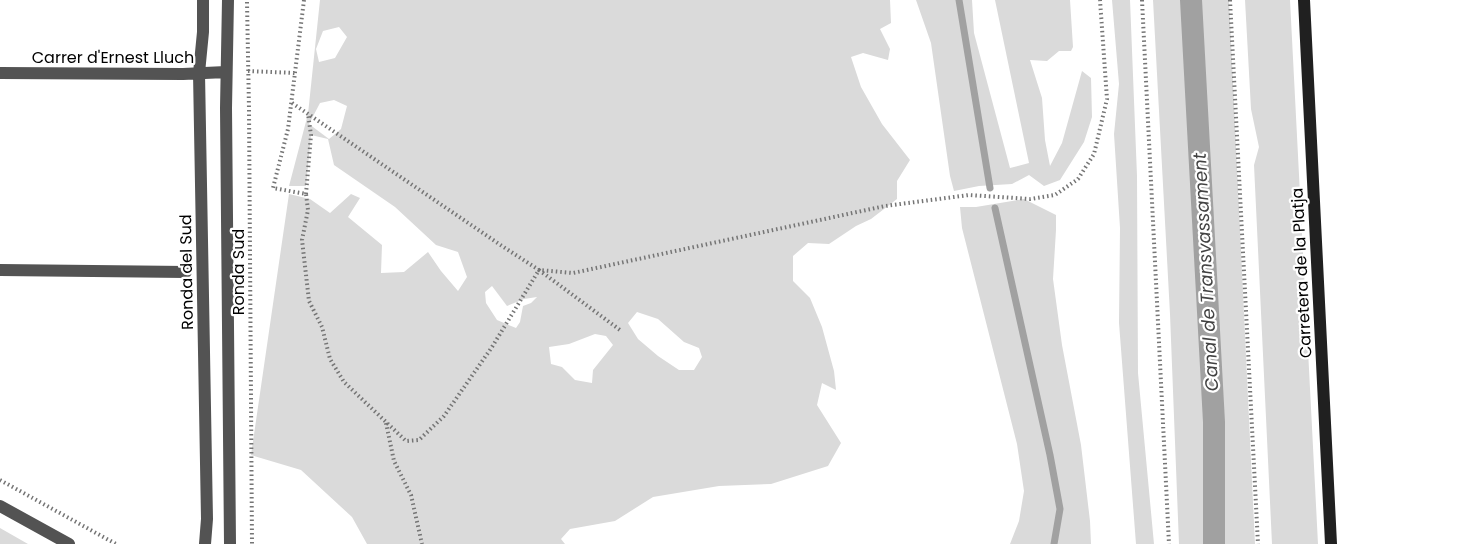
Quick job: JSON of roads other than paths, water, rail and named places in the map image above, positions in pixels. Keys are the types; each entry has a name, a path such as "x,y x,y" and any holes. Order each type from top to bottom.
{"street":[{"name":"Ronda del Sud","path":"203,0 199,74 207,496 205,544"},
{"path":"228,0 226,72 230,544"},
{"name":"Carretera de la Platja","path":"1304,0 1331,544"},
{"name":"Carrer d'Ernest Lluch","path":"0,73 199,74 226,72"},
{"path":"0,270 186,272"},
{"path":"0,506 69,544"}],"waterway":[{"path":"959,0 990,188"},
{"name":"Canal de Transvassament","path":"1191,0 1214,422 1214,544"},
{"path":"995,208 1060,509 1054,544"}]}
